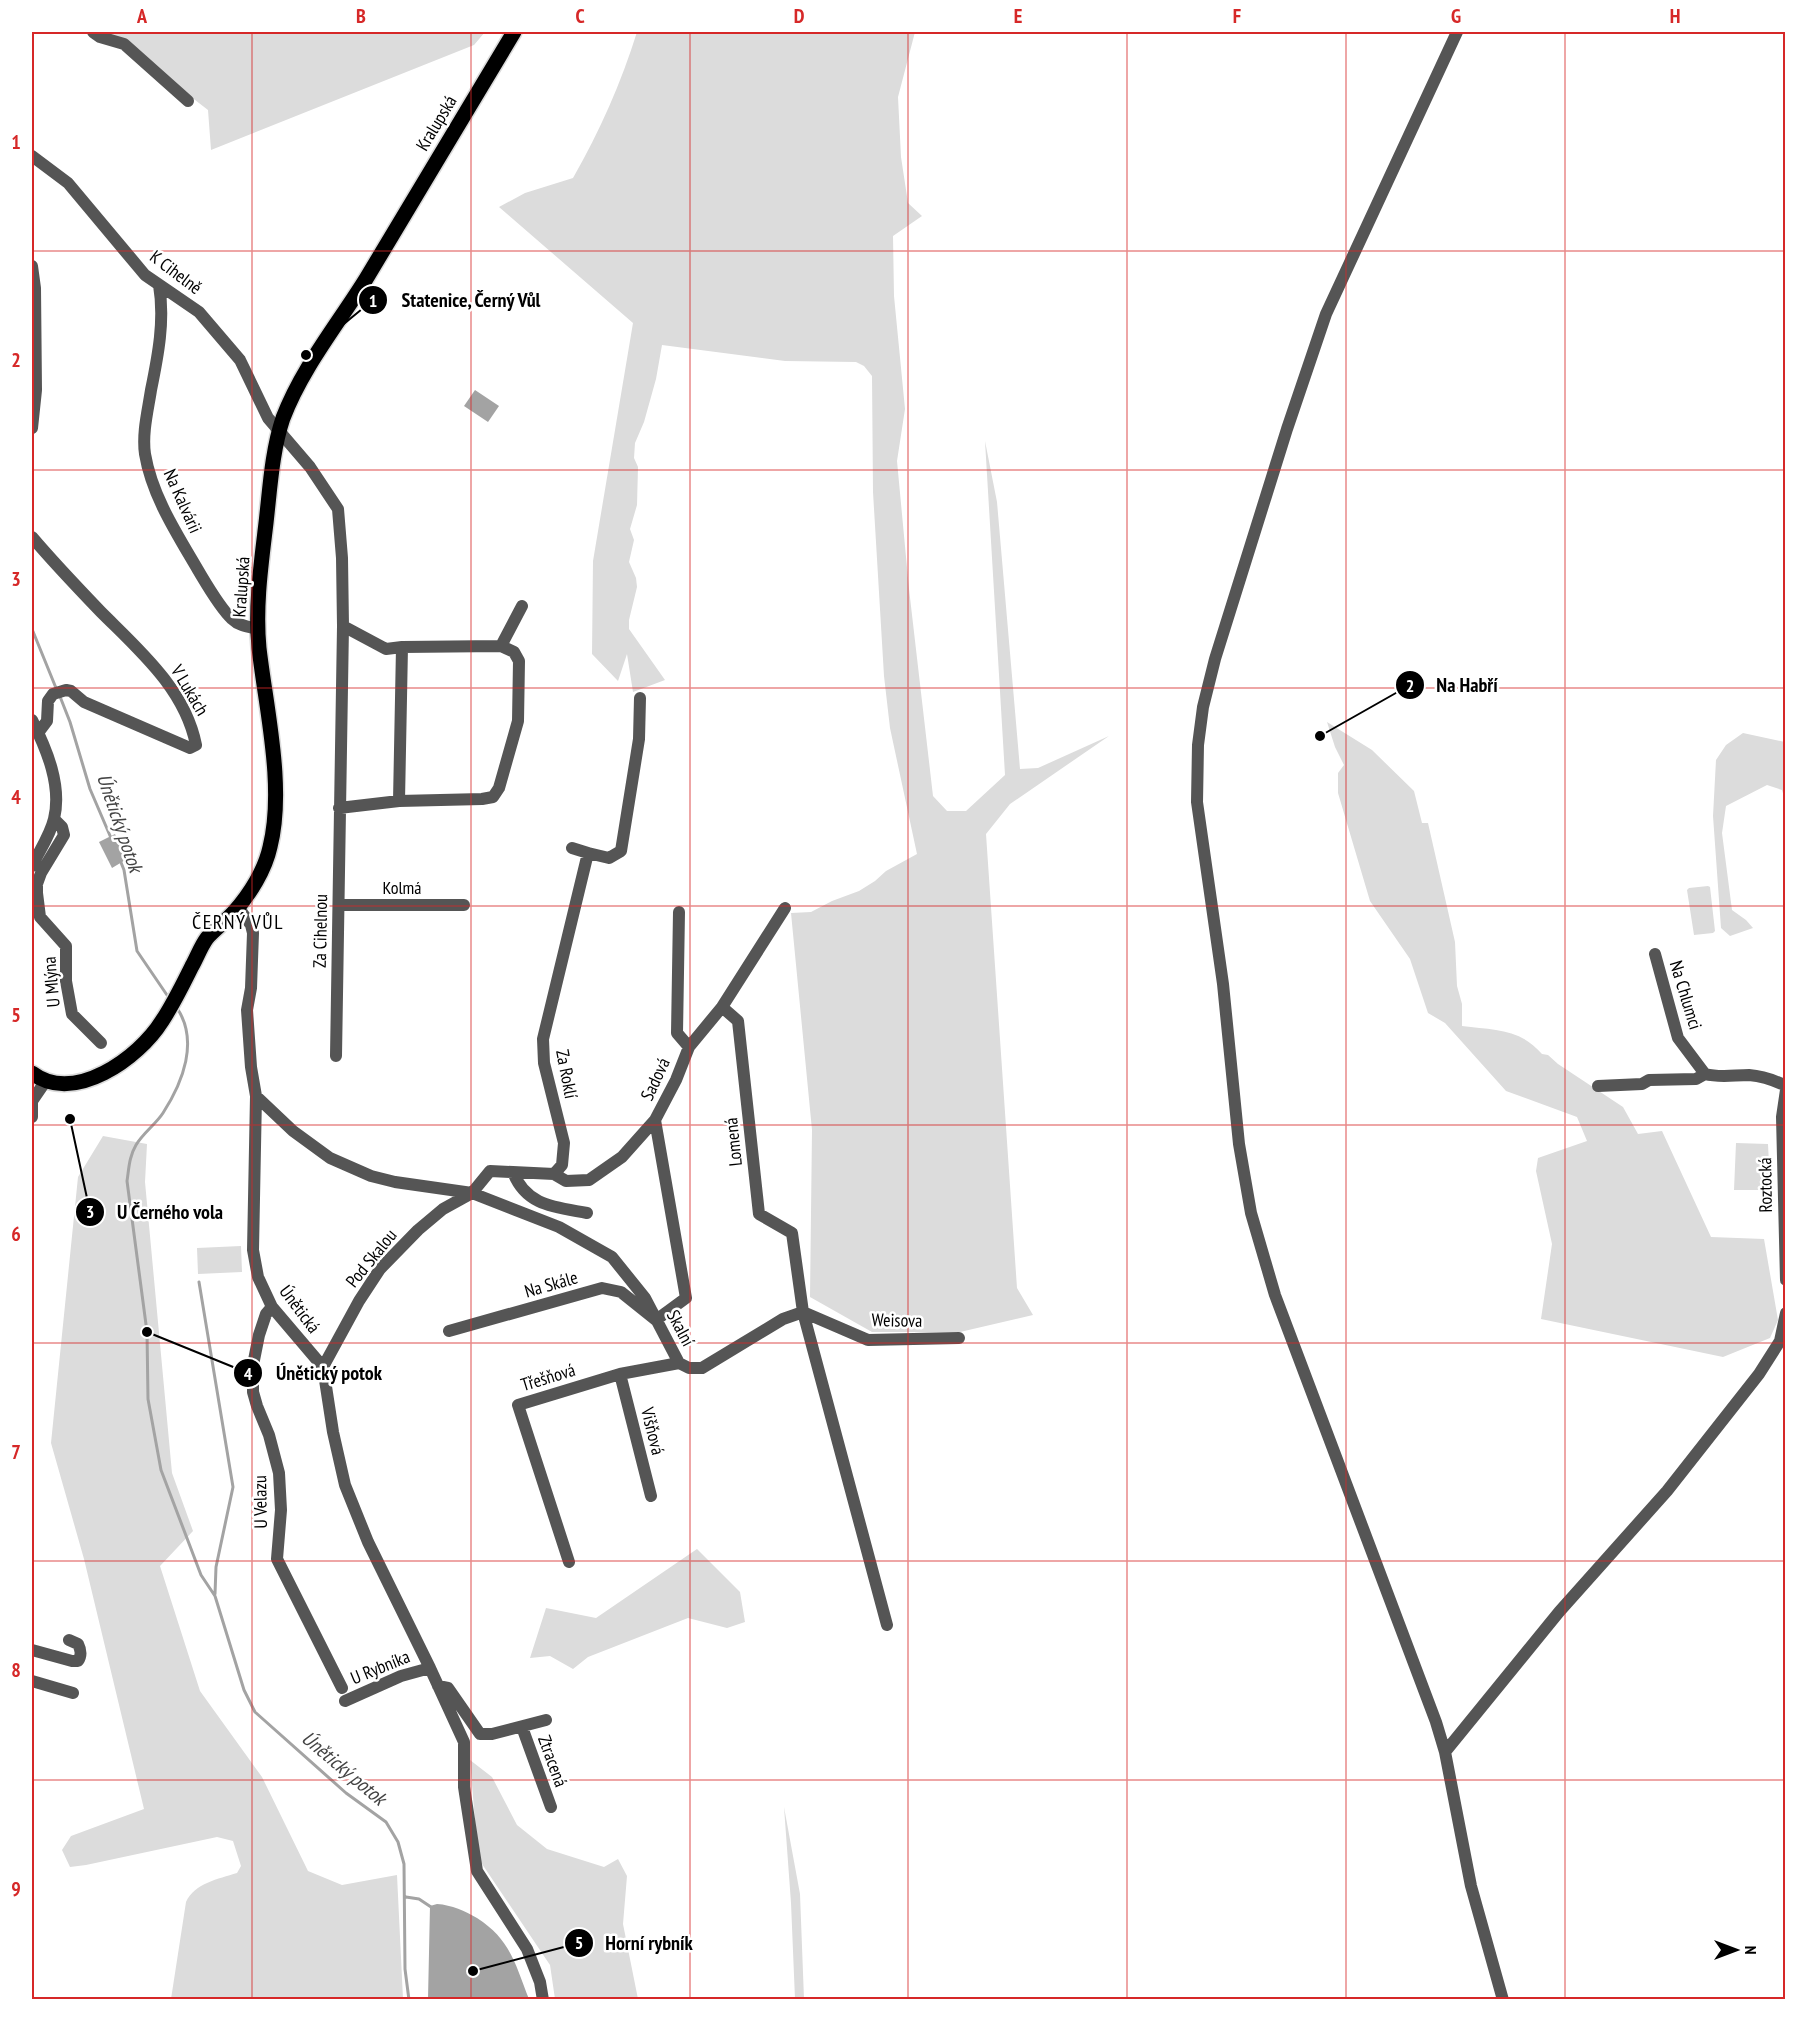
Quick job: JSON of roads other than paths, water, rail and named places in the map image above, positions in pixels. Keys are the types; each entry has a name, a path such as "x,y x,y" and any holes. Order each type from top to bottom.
{"main road":[{"name":"Kralupská","path":"32,1074 45,1082 59,1085 75,1084 107,1071 136,1050 160,1024 207,938 237,907 257,880 266,862 274,825 275,789 258,629 260,576 268,499 279,431 289,405 310,365 366,278 514,32"}],"street":[{"path":"93,32 100,37 123,44 188,102"},
{"path":"1457,32 1326,314 1215,659 1203,706 1198,746 1197,802 1223,984 1239,1144 1251,1213 1275,1295 1445,1752 1471,1886 1503,2000"},
{"name":"K Cihelně","path":"32,156 68,183 145,275 198,312 240,360 268,418 279,431"},
{"path":"32,266 36,390 32,428"},
{"name":"Na Kalvárii","path":"159,285 162,303 158,358 146,418 145,452 155,490 180,541 233,620 244,626 258,629"},
{"name":"Za Cihelnou","path":"279,431 310,467 338,509 342,558 343,626 336,1056"},
{"name":"V Lukách","path":"32,537 64,574 139,648 164,678 185,711 196,745 190,748 162,738 84,702 66,690 53,694 48,701 47,721 38,733"},
{"path":"501,646 522,606"},
{"path":"339,808 399,801 493,797 500,788 518,721 519,661 514,652 501,646 386,649 343,626"},
{"path":"399,801 402,647"},
{"path":"572,848 609,858 621,851 639,739 640,698"},
{"path":"32,720 50,766 57,799 50,832 32,866"},
{"name":"U Mlýna","path":"54,819 62,827 64,836 41,873 37,884 38,910 44,923 66,946 66,981 72,1014 101,1043"},
{"name":"Za Roklí","path":"554,1174 562,1166 564,1143 544,1063 543,1039 588,853"},
{"name":"Kolmá","path":"339,905 464,905"},
{"name":"Únětická","path":"237,907 251,925 253,933 251,988 247,1010 251,1067 256,1096 253,1250 258,1277 272,1307 323,1367"},
{"path":"689,1047 722,1008 785,908"},
{"name":"Sadová","path":"656,1320 686,1298 655,1120 676,1080 689,1047 677,1033 679,912"},
{"name":"Na Chlumci","path":"1655,954 1678,1038 1705,1074"},
{"name":"Lomená","path":"722,1008 738,1022 759,1214 792,1233 803,1312"},
{"path":"1598,1086 1642,1084 1648,1080 1696,1079 1705,1074 1715,1077 1751,1075 1771,1079 1785,1088"},
{"path":"32,1117 32,1101 45,1082"},
{"name":"Roztocká","path":"1785,1088 1782,1117 1785,1280"},
{"name":"Skalní","path":"256,1096 293,1131 330,1158 371,1176 395,1182 472,1193 558,1227 612,1257 645,1298 679,1363 689,1368 702,1368 783,1319 803,1312"},
{"path":"472,1193 490,1171 554,1174 566,1181 589,1180 622,1157 655,1120"},
{"path":"513,1172 518,1185 529,1197 547,1205 587,1213"},
{"name":"Pod Skalou","path":"323,1367 359,1301 380,1269 418,1230 443,1209 472,1193"},
{"name":"Na Skále","path":"449,1331 602,1288 621,1292 656,1320"},
{"name":"U Velazu","path":"272,1307 266,1314 259,1335 254,1365 253,1392 269,1435 279,1473 281,1510 277,1558 342,1688"},
{"path":"803,1312 886,1625"},
{"name":"Weisova","path":"803,1312 868,1340 959,1338"},
{"path":"1445,1752 1559,1612 1667,1491 1759,1374 1780,1341 1784,1331 1785,1313"},
{"name":"Třešňová","path":"569,1562 518,1405 620,1374 679,1363"},
{"path":"323,1367 333,1432 345,1485 368,1542 464,1742 464,1787 477,1871 527,1950 540,1982 543,2000"},
{"name":"Višňová","path":"620,1374 651,1496"},
{"path":"32,1650 78,1661 81,1657 81,1650 74,1640 69,1640"},
{"name":"U Rybníka","path":"345,1701 401,1676 430,1668"},
{"path":"32,1681 73,1693"},
{"name":"Ztracená","path":"438,1686 448,1688 480,1734 492,1734 546,1720"},
{"name":"Ztracená","path":"522,1727 551,1807"}],"waterway":[{"name":"Únětický potok","path":"32,629 56,688"},
{"name":"Únětický potok","path":"59,694 90,789 111,838"},
{"name":"Únětický potok","path":"120,860 124,870 137,951 169,998"},
{"name":"Únětický potok","path":"177,1008 184,1021 187,1034 188,1048 182,1075 163,1113 136,1145 127,1181 147,1332 148,1399 161,1470 201,1575 215,1596 244,1690 255,1712 346,1793 386,1822 398,1842 404,1864 405,1969 409,2000"},
{"path":"199,1282 233,1487 216,1567 215,1594"},
{"path":"406,1897 419,1899 431,1907"}],"place":[{"name":"Statenice, Černý Vůl","path":"306,355"},
{"name":"Na Habří","path":"1320,736"},
{"name":"U Černého vola","path":"70,1119"},
{"name":"Únětický potok","path":"147,1332"},
{"name":"Horní rybník","path":"473,1971"}],"district":[{"name":"ČERNÝ VŮL","path":"238,922"}]}
